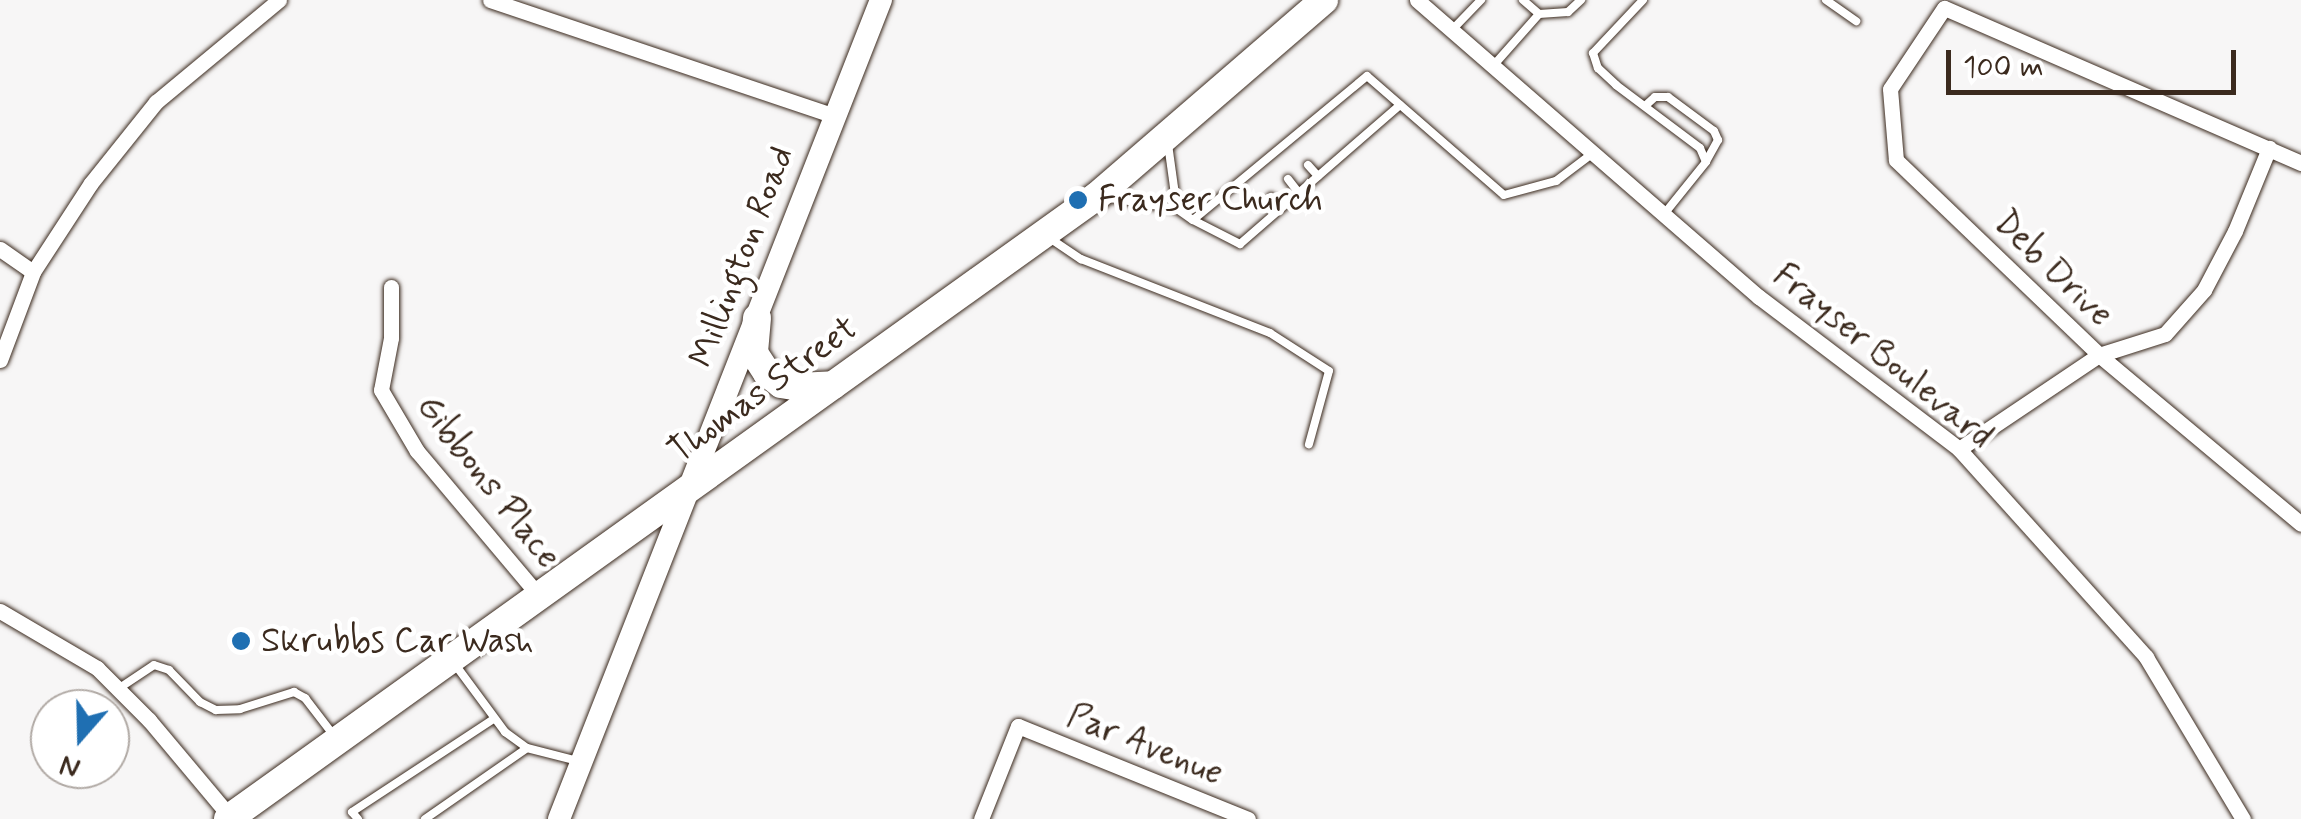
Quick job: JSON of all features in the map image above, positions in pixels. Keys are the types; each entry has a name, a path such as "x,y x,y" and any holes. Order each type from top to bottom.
{"highway":[{"name":"Thomas Street","path":"230,818 1098,196 1324,0"},
{"path":"757,318 754,353 767,374 781,384 799,387 835,385"}],"main road":[{"name":"Millington Road","path":"559,819 881,0"}],"street":[{"path":"0,360 33,272 91,183 156,102 280,0"},
{"path":"490,0 834,116"},
{"name":"Frayser Boulevard","path":"1417,0 1759,296 1959,448 2146,657 2244,819"},
{"name":"Deb Drive","path":"2269,148 1944,8 1890,89 1896,160 2099,355 2301,524"},
{"path":"1959,448 2099,355 2165,334 2204,290 2235,231 2269,148 2301,163"},
{"path":"0,249 33,272"},
{"name":"Gibbons Place","path":"391,287 391,338 381,390 417,451 540,597"},
{"path":"0,612 97,668 118,689"},
{"path":"130,703 230,818"},
{"name":"Par Avenue","path":"980,819 1018,726 1248,819"}],"lane":[{"path":"1452,30 1481,0"},
{"path":"1524,0 1539,14"},
{"path":"1493,66 1539,14 1568,12 1581,0"},
{"path":"1644,0 1594,53 1598,68 1700,148 1706,162"},
{"path":"1826,0 1856,22"},
{"path":"1194,220 1270,157 1292,145 1367,76 1504,195 1556,181 1593,153"},
{"path":"1645,106 1655,98 1668,97 1714,131 1718,140 1706,162 1664,214"},
{"path":"1098,196 1178,209 1240,244 1400,105"},
{"path":"1349,130 1359,141"},
{"path":"1167,136 1178,209"},
{"path":"1330,147 1340,158"},
{"path":"1270,157 1276,166"},
{"path":"1308,164 1318,176"},
{"path":"1251,173 1258,182"},
{"path":"1288,179 1299,192"},
{"path":"1270,196 1280,209"},
{"path":"1045,234 1081,259 1270,333 1329,371 1308,444"},
{"path":"452,660 492,720 528,748 582,762"},
{"path":"118,689 154,666 169,670 200,702 216,710 240,709 294,692 305,698 338,741"},
{"path":"358,819 352,812 403,778 428,768 492,720"},
{"path":"422,804 428,817 528,748"},
{"path":"403,778 410,786"},
{"path":"443,789 452,800"},
{"path":"382,792 388,801"}],"place":[{"name":"Frayser Church","path":"1078,200"},
{"name":"Skrubbs Car Wash","path":"241,641"}]}
